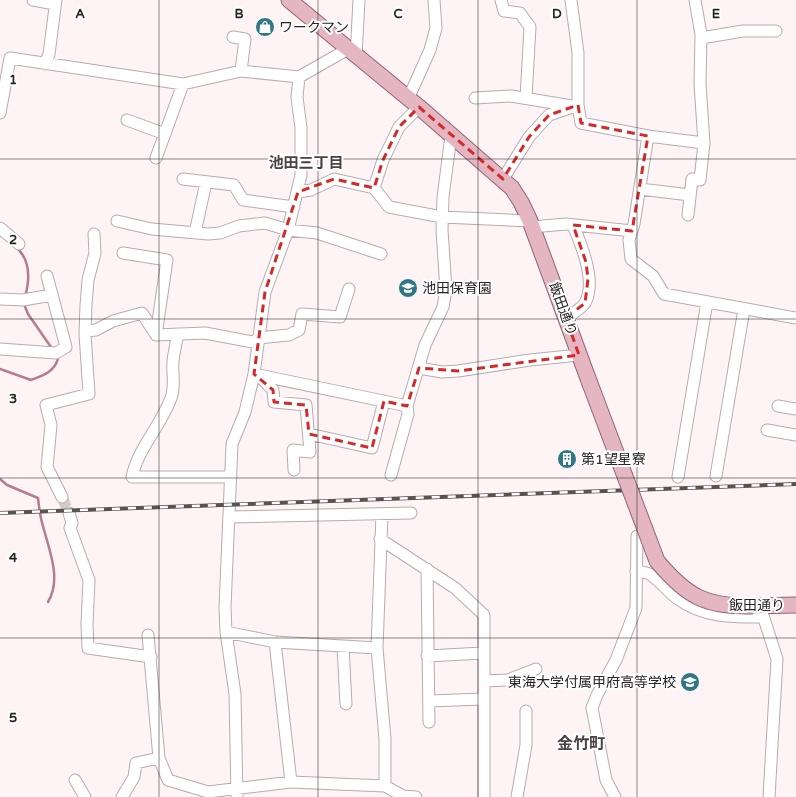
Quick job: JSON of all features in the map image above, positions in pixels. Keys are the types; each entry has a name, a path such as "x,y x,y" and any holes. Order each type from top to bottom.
{"main road":[{"name":"飯田通り","path":"289,0 502,179 521,202 531,224 657,561 684,589 697,597 729,606 759,610 796,605"}],"street":[{"path":"33,0 55,2 49,54 45,64"},
{"path":"0,114 10,58 183,84 241,71 298,77 352,53 359,0"},
{"path":"374,188 383,160 399,127 413,103 430,50 436,28 434,0"},
{"path":"501,0 504,11 520,13 530,27 526,98"},
{"path":"570,0 578,53 575,105 581,123 648,136 704,143"},
{"path":"688,215 692,180 700,180 704,143 700,84 701,38 695,0"},
{"path":"701,38 743,31 776,31"},
{"path":"233,37 245,39 241,71"},
{"path":"237,793 235,694 226,632 225,607 232,444 245,412 255,374 265,292 288,230 298,192 301,175 301,136 297,97 298,77"},
{"path":"156,158 183,84"},
{"path":"475,98 511,96 575,105"},
{"path":"502,179 529,138 549,115 575,105"},
{"path":"127,120 165,134"},
{"path":"391,475 408,414 407,406 425,345 443,307 446,290 442,217 443,197 452,136"},
{"path":"648,136 640,189 629,240 631,259 653,276 664,294 796,318"},
{"path":"183,179 234,185 243,200 294,207"},
{"path":"298,192 311,190 334,179 374,188 389,207 442,217 531,224 573,225 632,231"},
{"path":"195,233 206,182"},
{"path":"640,189 690,195"},
{"path":"117,221 152,229 195,233 220,233 239,226 265,223 288,230 317,233 381,254"},
{"path":"566,318 585,303 588,293 586,262 573,225"},
{"path":"0,228 19,244"},
{"path":"62,497 47,467 51,425 46,405 89,394 85,331 88,280 95,253 94,234"},
{"path":"123,253 167,260 156,335"},
{"path":"0,349 56,354 66,347 47,276"},
{"path":"156,335 205,333 258,341 289,335 299,330 302,314 340,317 349,289"},
{"path":"0,299 23,300 52,295"},
{"path":"678,477 707,302"},
{"path":"716,476 744,309"},
{"path":"85,331 96,330 113,321 142,313 156,335"},
{"path":"178,334 173,362 174,381 172,395 160,421 135,466 132,477 231,477"},
{"path":"419,368 442,372 458,371 530,360 580,355"},
{"path":"255,374 407,406"},
{"path":"255,374 272,390 274,402 306,405 310,452 293,450 294,470"},
{"path":"309,434 372,448 384,401"},
{"path":"778,406 796,409"},
{"path":"767,430 796,435"},
{"path":"69,513 72,523 70,528 89,580 87,624 88,648 151,657"},
{"path":"230,517 411,513"},
{"path":"382,514 377,648 385,739 385,786"},
{"path":"615,797 606,780 592,708 597,695 616,660 636,608 637,536"},
{"path":"380,539 456,588 484,615 484,797"},
{"path":"427,569 428,722"},
{"path":"636,571 650,574 665,590 680,601 697,610 726,617 759,610 777,659 769,797"},
{"path":"226,632 275,642 377,648"},
{"path":"148,635 159,758 168,780 208,795 237,793 291,782 385,786 403,796 416,797"},
{"path":"275,642 291,782"},
{"path":"343,646 346,704"},
{"path":"427,656 483,653"},
{"path":"484,681 508,680 536,668"},
{"path":"428,701 484,699"},
{"path":"517,797 526,745 526,711"},
{"path":"122,797 134,777 136,763 159,758"},
{"path":"74,780 85,797"}],"highlighted area":[{"path":"578,105 581,123 648,136 632,231 573,225 586,262 588,279 585,303 566,318 579,355 458,371 419,368 407,406 384,401 372,448 309,434 306,405 274,402 273,390 254,374 265,292 298,192 334,179 374,188 383,160 399,127 419,107 503,179 529,137 549,115"}],"waterway":[{"path":"17,248 22,253 27,264 28,284 25,297"},
{"path":"24,304 28,314 53,350"},
{"path":"0,369 31,380 44,375 51,370 58,358 56,356"},
{"path":"0,479 7,485 38,498 41,519 51,555 54,574 54,584 48,602"}],"tunnel":[{"path":"62,497 69,513"}],"railway":[{"path":"0,513 796,484"}],"place":[{"name":"ワークマン","path":"265,27"},
{"name":"池田保育園","path":"408,288"},
{"name":"第1望星寮","path":"567,459"},
{"name":"東海大学付属甲府高等学校","path":"690,682"}],"district":[{"name":"池田三丁目","path":"306,163"},
{"name":"金竹町","path":"581,744"}]}
